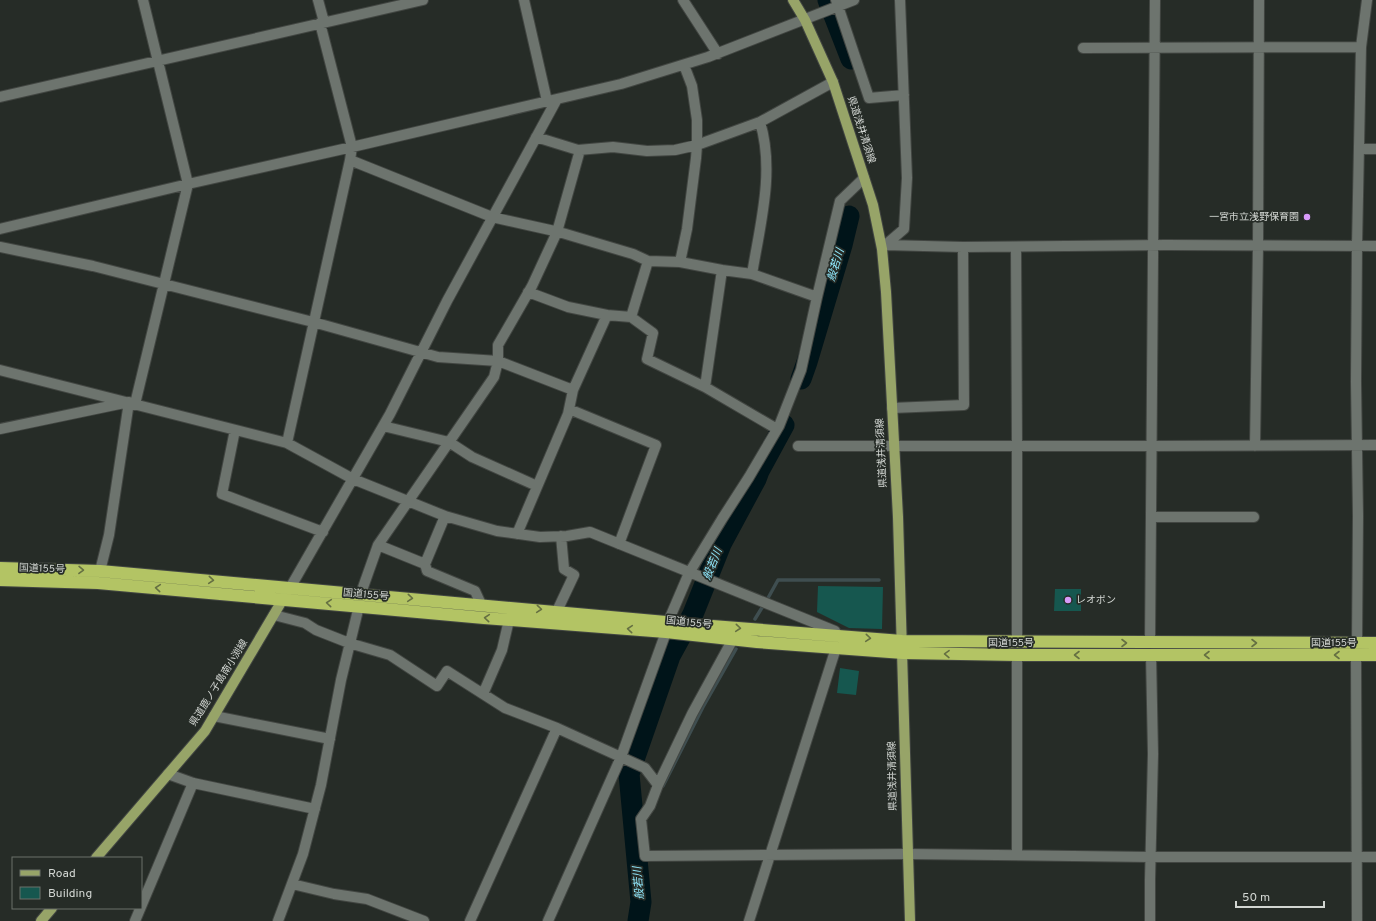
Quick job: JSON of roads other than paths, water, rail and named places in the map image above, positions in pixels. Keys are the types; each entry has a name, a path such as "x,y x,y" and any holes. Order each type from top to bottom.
{"highway":[{"name":"国道155号","path":"0,568 100,571 361,593 557,611 698,630 837,635 902,641 1017,642 1151,649 1376,655"},
{"name":"国道155号","path":"0,580 98,583 509,620 669,627"},
{"name":"国道155号","path":"698,630 733,640 903,653 1017,655 1151,649 1376,643"}],"main road":[{"name":"県道浅井清須線","path":"793,0 805,20 833,82 874,205 884,247 898,517 910,921"},
{"name":"県道鹿ノ子島南小渕線","path":"97,857 205,731 290,588"},
{"path":"41,921 51,909"}],"street":[{"path":"100,571 109,535 132,403 164,284 188,184 143,0"},
{"path":"287,443 352,147 322,23 318,0"},
{"path":"0,97 423,0"},
{"path":"290,588 383,426 447,301 536,137 552,100 524,0"},
{"path":"683,0 718,54"},
{"path":"0,229 621,84 718,54 805,20 838,3 854,0"},
{"path":"884,247 904,229 907,178 900,0"},
{"path":"1150,921 1153,754 1151,649 1152,245 1155,0"},
{"path":"1255,446 1258,246 1259,0"},
{"path":"1357,643 1359,149 1361,47 1367,0"},
{"path":"838,3 869,98 904,95"},
{"path":"1083,48 1361,47"},
{"path":"680,262 688,221 697,144 697,120 692,86 684,65"},
{"path":"536,137 580,150 613,147 647,151 675,150 760,122 833,82"},
{"path":"752,274 763,208 767,166 765,138 760,122"},
{"path":"1359,149 1376,149"},
{"path":"361,593 378,545 494,377 498,361 498,345 528,292 557,232 580,150"},
{"path":"350,160 492,217 557,232 633,254 648,261 680,262 752,274 817,297"},
{"path":"548,921 623,758 669,627 692,574 722,519 750,477 777,429 792,396 801,370 840,201 864,178"},
{"path":"884,247 1152,245 1376,246"},
{"path":"0,247 93,266 313,322 420,353 438,357 498,361 574,390"},
{"path":"892,408 964,405 962,247"},
{"path":"1016,247 1017,642"},
{"path":"631,317 648,261"},
{"path":"705,387 722,270"},
{"path":"528,292 568,307 607,315 631,317 652,333 647,359 705,387 777,429"},
{"path":"517,534 569,409 574,390 607,315"},
{"path":"0,370 287,443 353,479 445,516 497,531 540,536 561,536 590,532 835,631 837,635"},
{"path":"0,429 132,403"},
{"path":"569,409 656,445 619,544"},
{"path":"383,426 449,442 472,458 537,486"},
{"path":"235,430 222,494 323,532"},
{"path":"798,446 1376,445"},
{"path":"445,516 425,564 427,571 475,591 481,604"},
{"path":"1152,517 1254,517"},
{"path":"557,611 574,574 564,569 561,536"},
{"path":"378,545 425,564"},
{"path":"278,921 303,854 315,809 349,643 359,606"},
{"path":"274,615 305,623 316,630 349,643 390,655 437,686 447,671 505,708 557,728 638,764 645,768 658,785"},
{"path":"483,694 502,650 509,620"},
{"path":"733,640 692,714 658,785 650,806 641,819 645,856 907,854 1150,857 1376,857"},
{"path":"748,921 836,648"},
{"path":"1017,655 1018,855"},
{"path":"1356,655 1357,921"},
{"path":"214,716 330,739"},
{"path":"470,921 557,728"},
{"path":"168,774 193,783 315,809"},
{"path":"142,904 193,783"},
{"path":"292,884 334,894 367,898 424,921"},
{"path":"135,921 140,909"}],"waterway":[{"name":"般若川","path":"828,0 851,59"},
{"name":"般若川","path":"801,379 842,245 849,216"},
{"name":"般若川","path":"638,921 641,902 629,774 670,656 693,614 721,544 784,425"},
{"path":"768,598 778,580 879,580"},
{"path":"755,619 763,606"},
{"path":"663,786 703,707 736,649"}],"place":[{"name":"一宮市立浅野保育園","path":"1307,217"},
{"name":"レオポン","path":"1068,600"}]}
